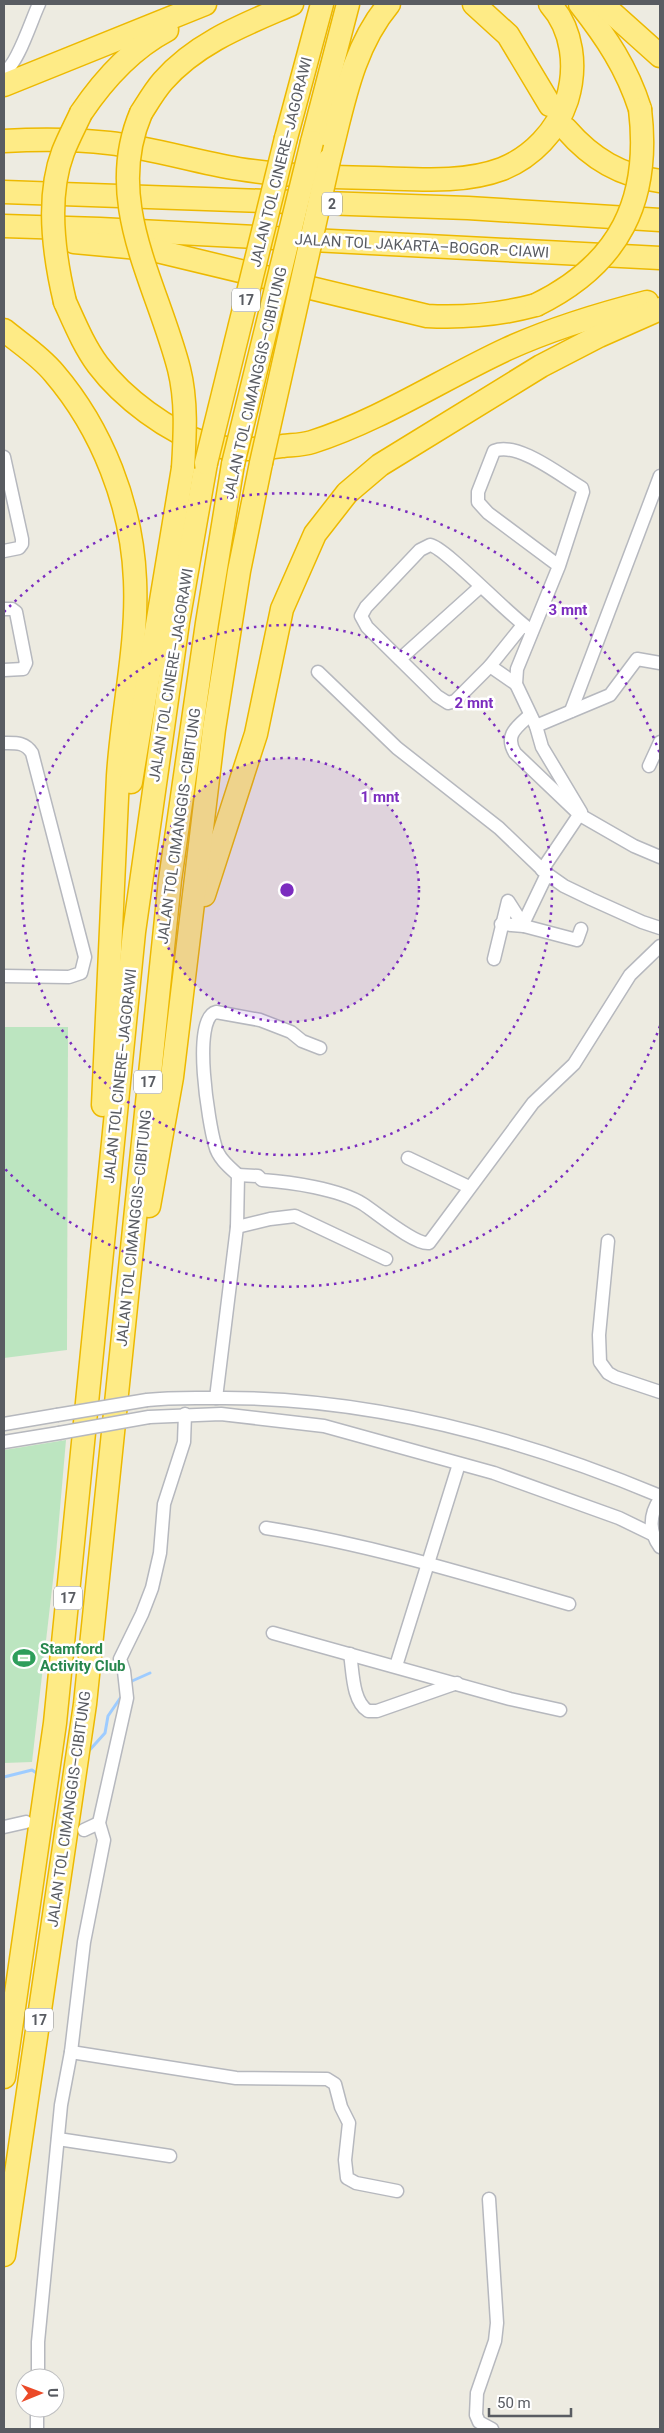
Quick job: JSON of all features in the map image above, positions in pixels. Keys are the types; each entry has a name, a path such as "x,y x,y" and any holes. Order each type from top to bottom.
{"highway":[{"path":"4,85 205,4"},
{"path":"216,4 163,32 129,56 100,84 81,113 62,154 55,192 53,226 56,263 65,302 80,335 98,366 123,393 156,419 194,439 208,444 254,450 310,443 347,429 508,348 574,324 660,299"},
{"path":"112,891 183,468 185,410 180,371 163,314 131,223 127,188 127,161 132,134 141,113 163,81 190,56 224,35 292,4"},
{"name":"JALAN TOL CINERE–JAGORAWI","path":"92,1358 134,932 178,622 206,462 286,138 322,4"},
{"name":"JALAN TOL CIMANGGIS–CIBITUNG","path":"4,2255 85,1704 170,880 207,623 233,464 348,4"},
{"path":"117,1392 172,1077 214,729 239,571 261,463 329,160 358,56 368,33 388,4"},
{"path":"474,4 508,35 550,105"},
{"path":"4,141 35,139 118,144 238,169 284,174 435,179 488,173 515,163 528,154 551,132 565,107 572,75 571,47 561,20 550,4"},
{"path":"4,235 149,249 427,316 484,316 536,305 561,292 583,277 602,258 621,229 635,199 642,170 643,138 640,109 632,84 618,56 580,4"},
{"path":"602,4 660,56"},
{"path":"566,129 597,159 620,172 660,181"},
{"name":"2","path":"4,192 468,208 660,220"},
{"name":"JALAN TOL JAKARTA–BOGOR–CIAWI","path":"4,226 100,229 660,258"},
{"path":"187,948 256,734 282,609 315,534 347,493 380,465 541,366 599,336 660,310"},
{"path":"4,330 39,357 54,373 86,418 111,468 129,523 135,580 133,638 119,771 112,891 92,1358"},
{"name":"JALAN TOL CIMANGGIS–CIBITUNG","path":"4,2077 55,1723 92,1358"}],"street":[{"path":"4,71 11,66 15,59 39,4"},
{"path":"524,925 545,872 580,816 580,809 556,773 542,747 533,720 516,684 517,669 528,628 559,566 583,496 582,488 523,454 506,449 494,451 478,492 478,502 488,513 559,566"},
{"path":"4,457 22,544 18,548 4,550"},
{"path":"571,711 660,476"},
{"path":"430,545 439,548 528,628 455,701 448,703 437,696 367,627 362,619 362,613 420,550 430,545"},
{"path":"400,659 480,586"},
{"path":"4,609 12,609 16,612 26,663 23,669 4,670"},
{"path":"660,663 637,659 614,693 571,711 533,720 510,736 511,747 514,753 580,816 620,836 634,846 660,857"},
{"path":"490,666 516,684"},
{"path":"318,672 397,748 499,828 545,872 564,886 590,899 660,928"},
{"path":"649,766 660,742"},
{"path":"4,743 20,743 28,747 32,753 85,957 81,973 69,977 4,973"},
{"path":"494,958 508,901 524,925"},
{"path":"501,924 524,925 577,940 581,929"},
{"path":"320,1048 302,1041 291,1032 260,1020 216,1012 210,1016 205,1029 203,1068 215,1147 222,1160 238,1175 258,1176 262,1180 299,1185 344,1196 362,1204 426,1244 433,1240 469,1187 534,1104 574,1064 630,975 660,946"},
{"path":"408,1158 469,1187"},
{"path":"216,1398 237,1227 238,1175"},
{"path":"237,1227 285,1216 295,1216 386,1259"},
{"path":"608,1241 598,1335 600,1362 608,1373 615,1377 660,1392"},
{"path":"4,1424 174,1397 254,1398 310,1402 474,1432 580,1464 660,1498 652,1516 652,1534 660,1547"},
{"path":"4,1442 149,1417 185,1414 240,1416 309,1422 494,1473 571,1499 619,1518 652,1534"},
{"path":"38,2368 38,2342 61,2105 71,2052 84,1942 104,1840 99,1823 127,1698 124,1671 120,1659 142,1614 152,1588 160,1553 164,1504 184,1442 185,1414"},
{"path":"396,1666 459,1464"},
{"path":"266,1528 316,1537 427,1563 569,1604"},
{"path":"273,1632 510,1699 560,1710"},
{"path":"350,1654 358,1697 362,1707 368,1711 378,1711 457,1683"},
{"path":"4,1827 26,1822"},
{"path":"84,1830 99,1823"},
{"path":"71,2052 236,2078 326,2079 335,2084 341,2107 349,2123 345,2160 347,2178 356,2183 397,2191"},
{"path":"58,2139 170,2156"},
{"path":"490,2199 497,2323 495,2341 477,2392 476,2415 479,2422 492,2429"}],"green space":[{"path":"4,1027 68,1027 67,1350 4,1358"},
{"name":"Stamford Activity Club","path":"66,1440 56,1554 32,1762 4,1763 4,1450"}],"waterway":[{"path":"129,1685 132,1681 150,1673"},
{"path":"87,1753 105,1733 108,1716 123,1694"},
{"path":"4,1777 32,1770 38,1774"}],"place":[{"name":"Stamford Activity Club","path":"24,1658"}]}
